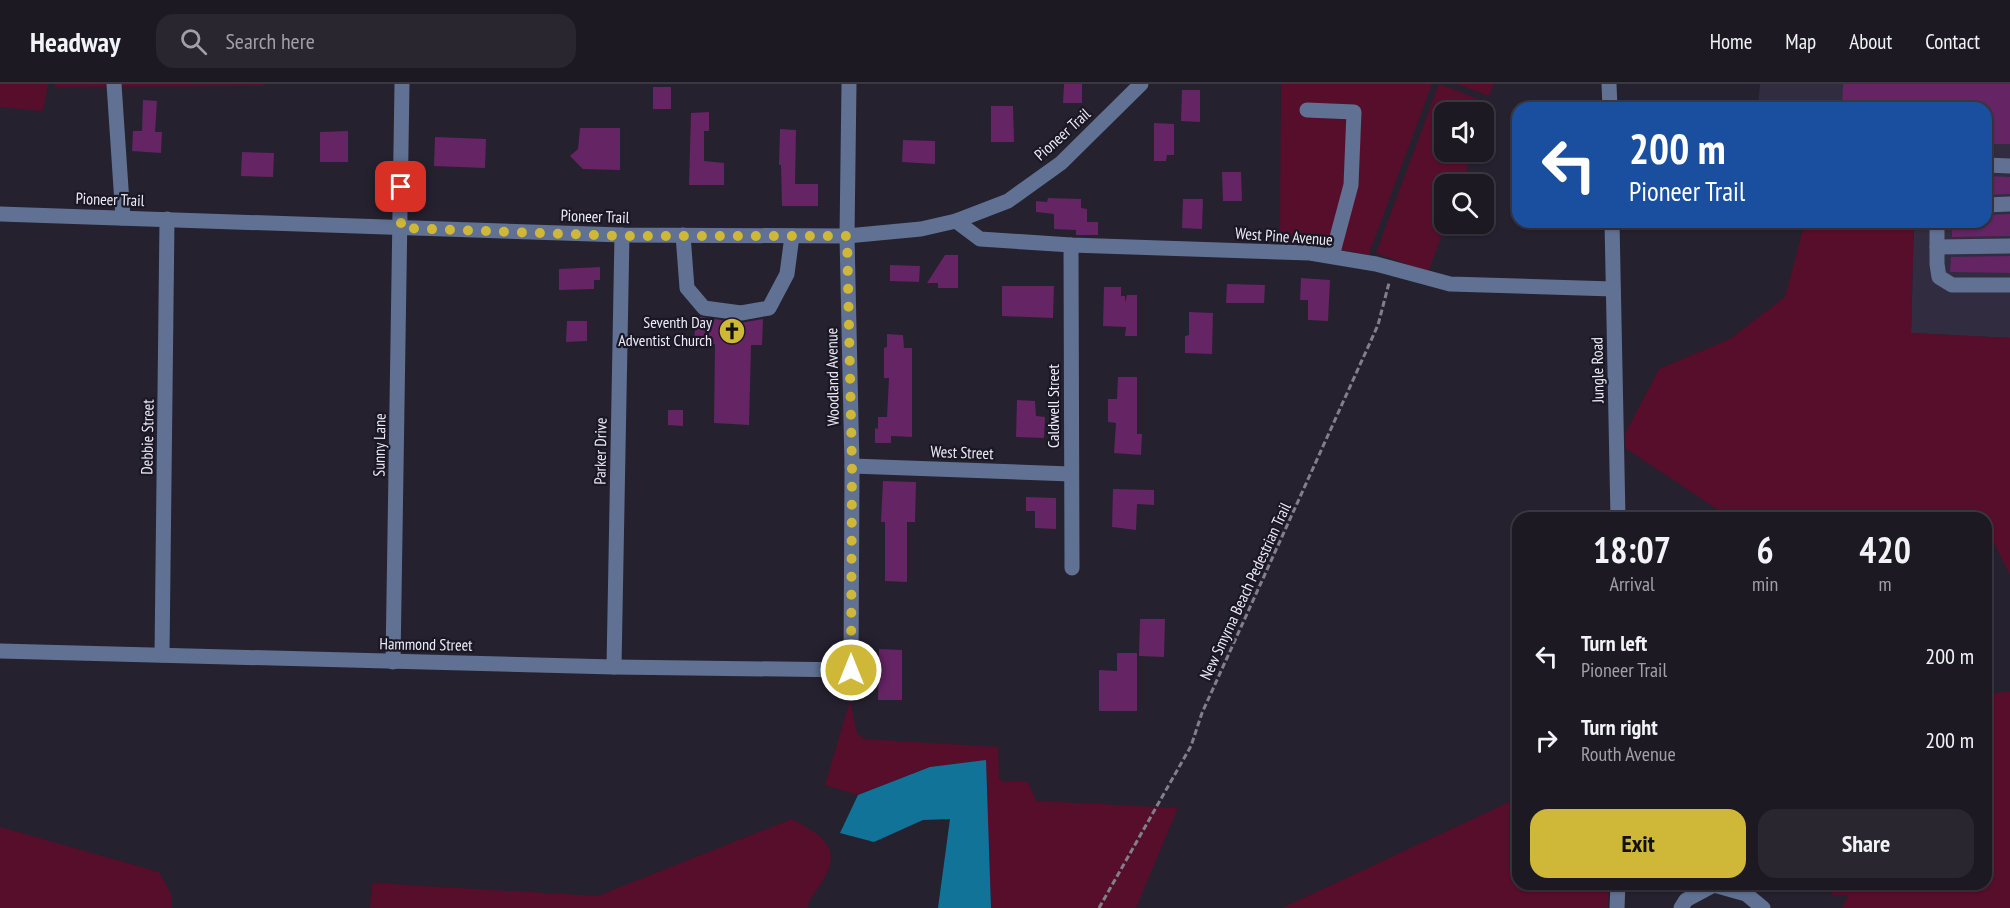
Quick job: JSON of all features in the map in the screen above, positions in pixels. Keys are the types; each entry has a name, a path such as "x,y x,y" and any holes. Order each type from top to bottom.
{"street":[{"path":"114,84 123,218"},
{"name":"Sunny Lane","path":"393,662 402,84"},
{"name":"Woodland Avenue","path":"849,84 847,236 852,466 851,670"},
{"name":"Pioneer Trail","path":"0,214 622,236 847,236 921,230 956,221 1008,201 1061,163 1141,84"},
{"path":"1610,84 1610,102"},
{"path":"1307,110 1354,112 1351,185 1332,256"},
{"path":"1992,165 2010,166"},
{"path":"1992,205 2010,204"},
{"name":"Debbie Street","path":"162,655 167,219"},
{"name":"West Pine Avenue","path":"956,221 980,239 1071,245 1310,253 1376,264 1450,285 1613,289"},
{"name":"Jungle Road","path":"1612,228 1618,512"},
{"path":"1937,228 1936,264 1939,278 1947,284 2010,285"},
{"name":"Parker Drive","path":"614,667 622,236"},
{"path":"683,236 687,288 704,308 741,312 769,308 787,274 792,236"},
{"name":"Caldwell Street","path":"1071,245 1072,568"},
{"path":"1937,247 2010,246"},
{"name":"West Street","path":"852,466 1071,474"},
{"name":"Hammond Street","path":"0,651 614,667 851,670"},
{"path":"1617,908 1618,890"},
{"path":"1681,908 1686,900 1705,890"},
{"path":"1732,890 1746,894 1763,908"}],"path":[{"name":"New Smyrna Beach Pedestrian Trail","path":"1100,908 1191,746 1202,713 1378,325 1392,275"}],"shaded area":[{"path":"0,84 48,84 43,111 0,107"},
{"path":"55,84 264,84 264,86 55,87"},
{"path":"1281,84 1432,84 1370,255 1312,245 1280,244"},
{"path":"1439,84 1486,102 1434,102 1434,162 1469,162 1465,174 1434,174 1434,234 1442,234 1428,272 1376,253"},
{"path":"1457,84 1494,84 1489,96"},
{"path":"1760,84 2010,84 2010,338 1911,333 1914,228 1992,228 1992,102 1758,102"},
{"path":"1803,228 1914,228 1911,333 2010,338 2010,575 1992,539 1992,512 1721,512 1625,448 1625,434 1659,369 1730,339 1785,297"},
{"path":"2010,691 2010,908 1842,908 1849,895 1833,895 1830,890 1992,890 1992,694"},
{"path":"850,701 857,733 864,739 998,747 999,779 1005,782 1028,782 1036,801 1178,808 1136,908 991,908 985,761 930,767 858,795 825,785"},
{"path":"1512,801 1512,890 1609,890 1608,908 1282,908"},
{"path":"792,819 820,837 830,852 829,867 809,901 808,908 370,908 372,883 598,896"},
{"path":"0,827 159,872 171,894 171,908 0,908"}],"water":[{"path":"986,760 991,908 938,908 950,819 923,820 874,842 840,833 858,795 930,767"}],"building":[{"path":"1064,84 1082,84 1082,103 1063,103"},
{"path":"1843,84 2010,84 2010,144 1992,144 1992,102 1842,102"},
{"path":"653,87 671,87 671,109 653,109"},
{"path":"1182,90 1200,90 1200,122 1181,121"},
{"path":"143,100 157,101 155,132 162,132 161,153 132,151 133,131 142,131"},
{"path":"991,106 1013,106 1014,142 991,142"},
{"path":"709,112 709,131 704,131 704,161 724,163 724,185 689,185 691,113"},
{"path":"1154,123 1174,124 1174,155 1167,155 1166,161 1154,161"},
{"path":"580,128 620,128 620,170 583,169 570,156 578,149"},
{"path":"780,129 796,130 795,184 818,184 818,206 782,206 781,165 779,165"},
{"path":"348,131 348,162 320,162 320,132"},
{"path":"435,137 486,139 485,168 434,166"},
{"path":"903,140 935,141 935,164 902,162"},
{"path":"242,152 274,153 273,177 241,176"},
{"path":"1222,172 1241,172 1242,201 1223,201"},
{"path":"1992,176 2010,177 2010,194 1992,195"},
{"path":"1048,198 1081,199 1081,208 1087,209 1087,222 1098,222 1098,235 1076,235 1076,230 1054,229 1054,214 1036,212 1036,201 1047,202"},
{"path":"1183,199 1203,199 1202,229 1182,228"},
{"path":"2010,214 2010,236 1952,237 1952,228 1992,228 1992,215"},
{"path":"945,255 958,255 958,288 938,288 938,283 927,283"},
{"path":"2010,256 2010,273 1950,272 1951,257"},
{"path":"890,265 920,266 919,282 890,281"},
{"path":"600,267 600,280 594,280 594,289 559,290 559,269"},
{"path":"1301,278 1330,280 1328,321 1308,320 1308,300 1300,300"},
{"path":"1227,284 1265,285 1264,303 1226,303"},
{"path":"1002,286 1054,286 1053,318 1002,316"},
{"path":"1104,287 1121,287 1121,296 1125,296 1125,303 1127,295 1137,295 1137,336 1125,336 1126,327 1103,326"},
{"path":"1189,312 1213,313 1212,354 1185,353 1185,336 1189,335"},
{"path":"696,316 740,323 763,319 762,345 751,345 749,425 714,423 715,344 694,344"},
{"path":"567,321 587,321 587,341 566,342"},
{"path":"887,334 903,335 904,348 912,348 912,437 891,436 891,443 875,443 878,417 887,417 889,378 884,378 884,348 887,347"},
{"path":"1118,377 1137,377 1137,434 1142,434 1141,455 1114,453 1116,423 1108,422 1108,399 1117,399"},
{"path":"1017,400 1035,401 1036,416 1045,417 1044,438 1016,437"},
{"path":"668,410 683,410 683,426 668,425"},
{"path":"883,481 916,482 915,522 907,522 907,582 885,581 885,522 881,522"},
{"path":"1113,489 1154,490 1154,505 1137,504 1136,530 1112,527"},
{"path":"1026,497 1056,498 1056,529 1035,528 1035,511 1026,511"},
{"path":"1140,619 1165,619 1164,657 1139,656"},
{"path":"879,649 902,650 902,700 878,700"},
{"path":"1117,653 1137,653 1137,711 1099,711 1099,670 1117,671"}],"place":[{"name":"Seventh Day Adventist Church","path":"732,331"}],"route":[{"path":"401,187 401,228 622,236 847,236 852,466 851,670"}]}
